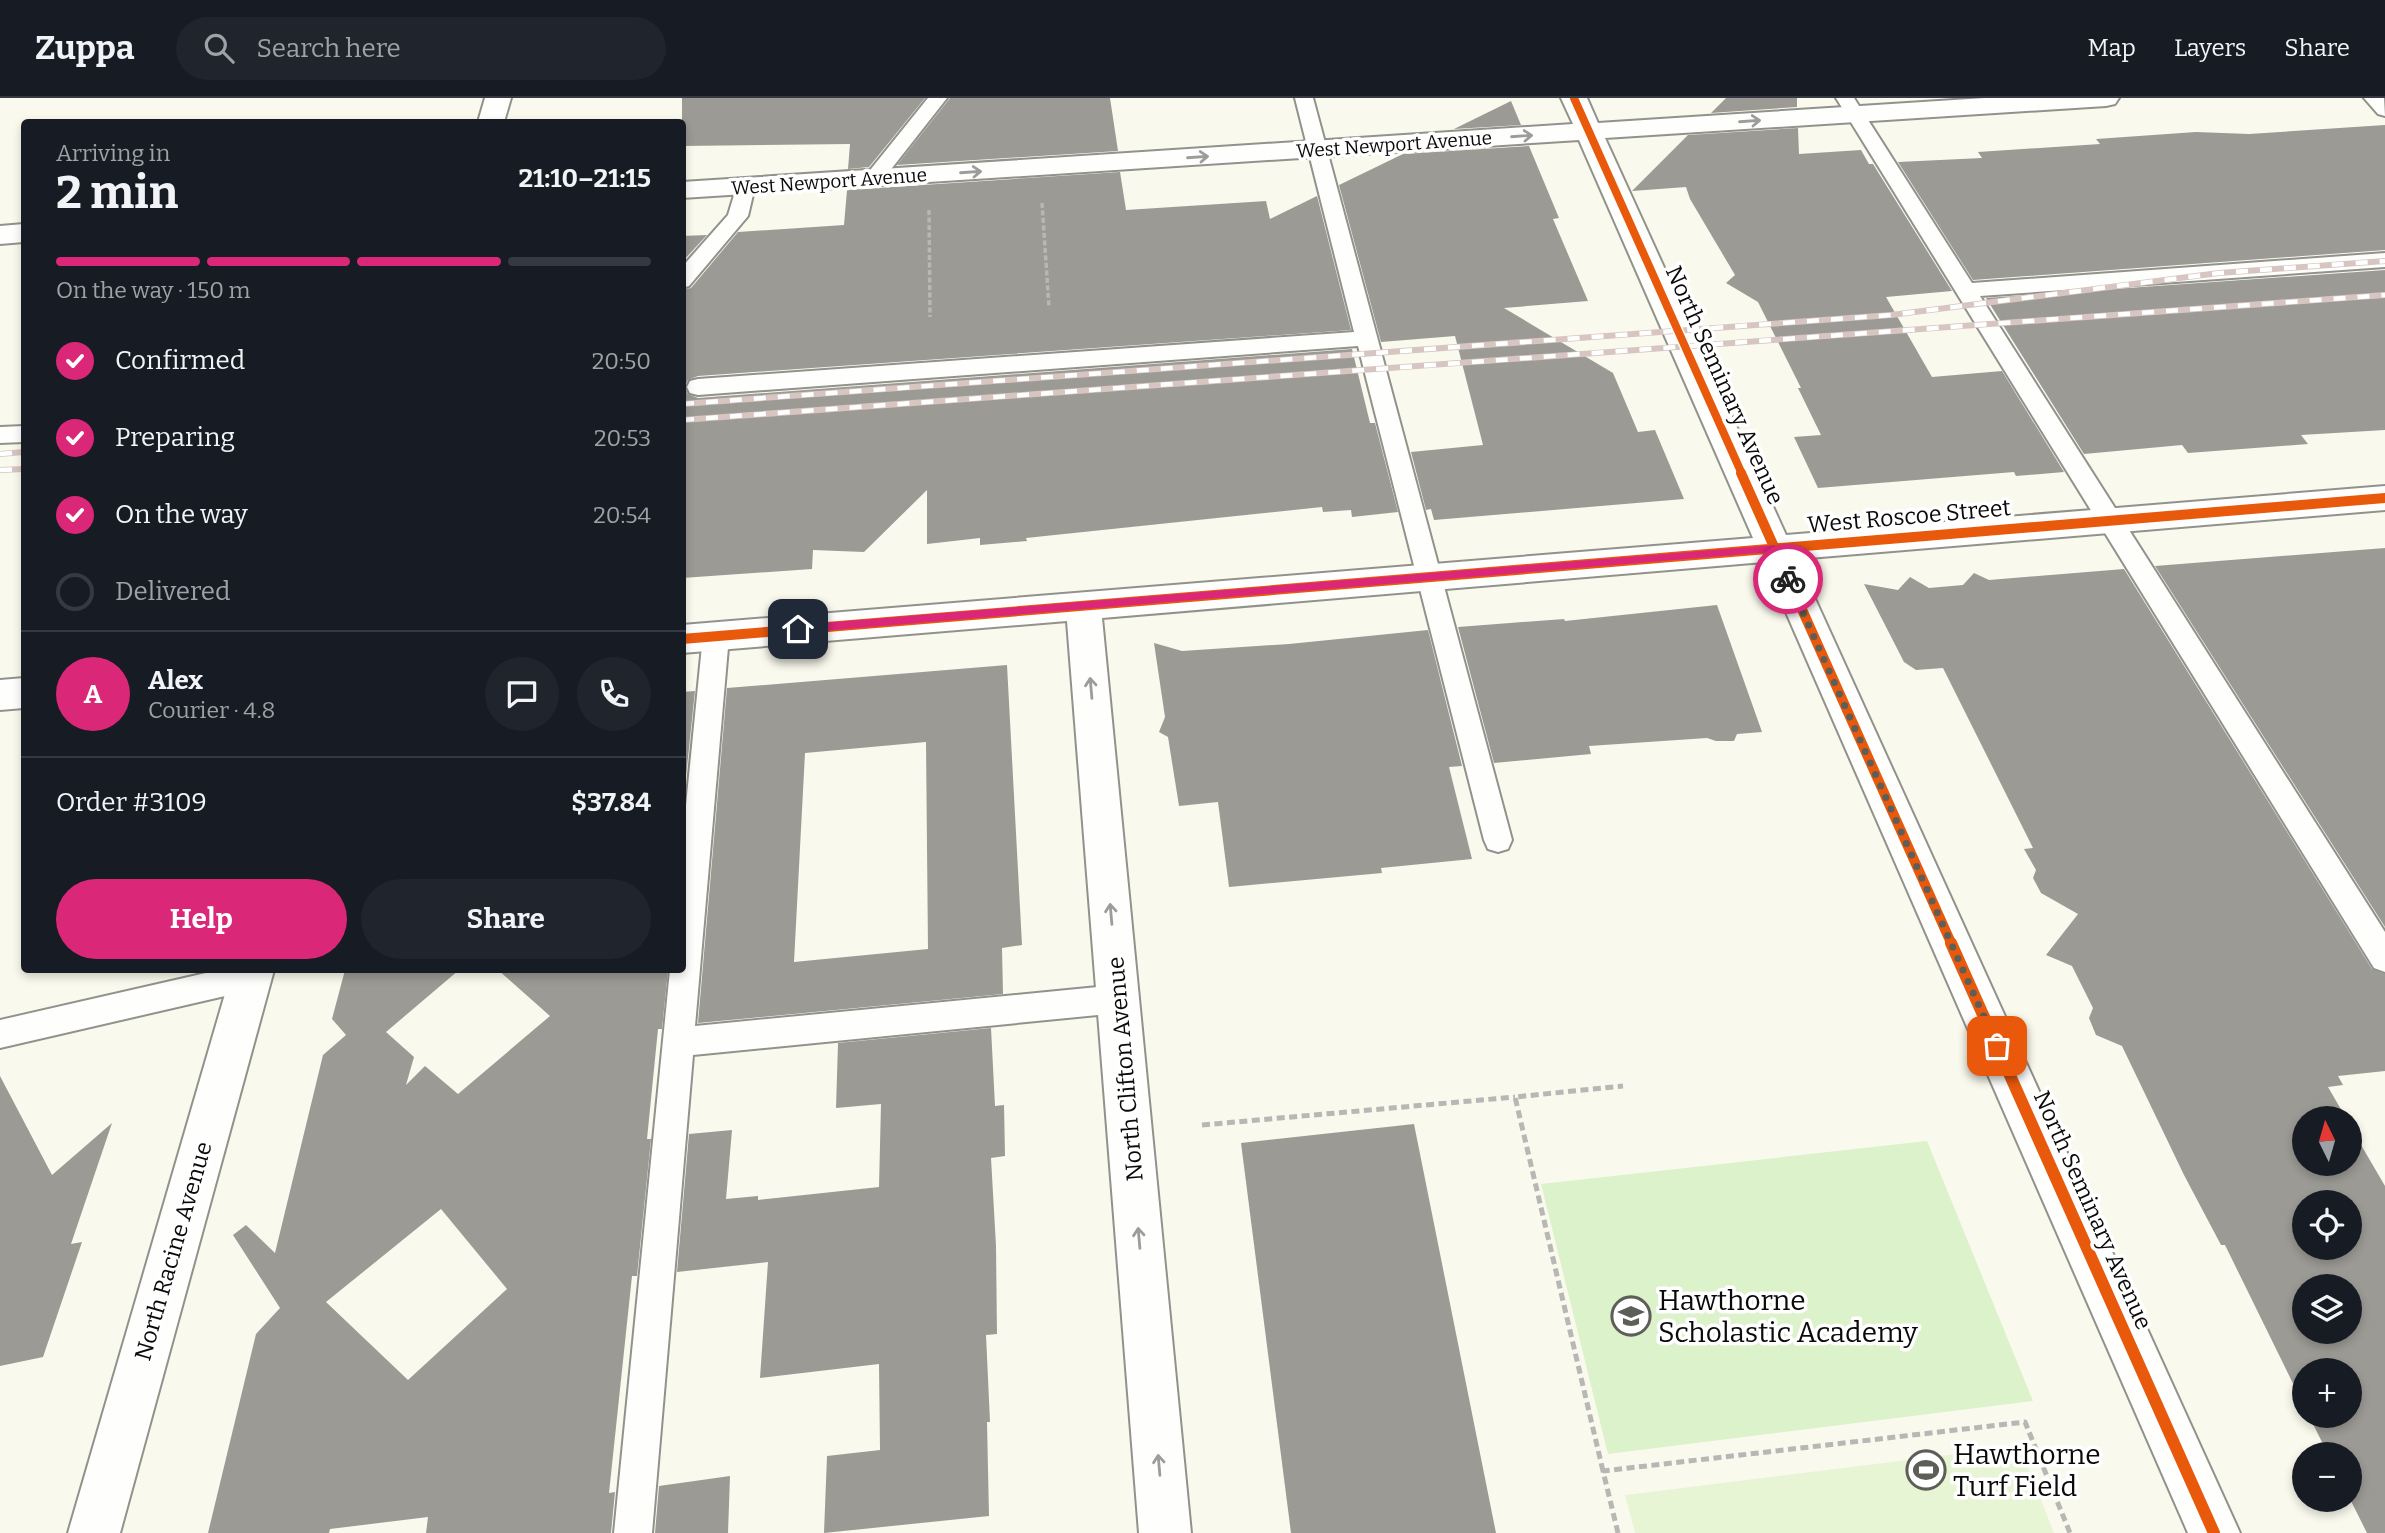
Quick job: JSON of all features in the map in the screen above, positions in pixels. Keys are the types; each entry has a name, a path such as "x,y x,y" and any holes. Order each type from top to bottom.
{"street":[{"path":"492,119 498,98"},
{"name":"West Newport Avenue","path":"686,190 1318,149 1581,115 2106,98"},
{"name":"North Seminary Avenue","path":"1581,115 2214,1533"},
{"path":"0,234 21,233"},
{"name":"West Roscoe Street","path":"686,639 2385,498"},
{"name":"North Clifton Avenue","path":"1083,605 1166,1533"},
{"path":"0,695 21,693"},
{"name":"North Racine Avenue","path":"94,1533 252,973"}],"lane":[{"path":"874,178 938,98"},
{"path":"1304,98 1498,840"},
{"path":"2373,98 2385,110"},
{"path":"1850,106 2385,958"},
{"path":"686,276 738,216 745,186"},
{"path":"1966,290 2385,260"},
{"path":"698,387 1368,338"},
{"path":"0,436 21,434"},
{"path":"686,965 716,636"},
{"path":"0,1034 252,973"},
{"path":"633,1533 685,973"},
{"path":"679,1042 1118,999"}],"path":[{"path":"1041,196 1049,307"},
{"path":"929,204 930,317"},
{"path":"1202,1125 1623,1086"},
{"path":"1515,1097 1618,1533"},
{"path":"1603,1471 2025,1422 2070,1533"}],"green space":[{"path":"1927,1141 2033,1401 1608,1454 1541,1184"},
{"name":"Hawthorne Turf Field","path":"2020,1446 2054,1533 1635,1533 1625,1495"}],"building":[{"path":"682,98 925,98 869,167 848,169 850,144 686,146 686,119 682,119"},
{"path":"950,98 1110,98 1118,151 897,165"},
{"path":"1726,98 1797,98 1797,107 1711,113"},
{"path":"1511,101 1521,125 1454,129"},
{"path":"2385,125 2385,250 1973,280 1898,162 1982,158 1978,152 2100,144 2096,139 2196,132 2249,134"},
{"path":"1798,128 1799,154 1861,150 1869,164 1873,164 1952,291 1886,297 1932,377 2002,371 2064,472 2016,476 2014,472 1818,488 1794,437 1821,435 1798,388 1801,388 1758,302 1726,283 1735,275 1690,199 1686,187 1632,191 1688,135"},
{"path":"1529,146 1559,218 1553,219 1588,301 1504,308 1613,373 1638,432 1655,430 1684,499 1434,520 1431,509 1426,510 1411,452 1483,445 1455,336 1381,342 1339,185 1403,154"},
{"path":"1120,172 1126,210 1266,201 1270,219 1317,196 1351,330 698,376 688,380 686,384 686,289 691,288 738,232 844,225 847,190"},
{"path":"707,235 686,258 686,236"},
{"path":"2385,270 2385,430 2301,435 2308,444 2188,453 2182,445 2084,454 1986,298"},
{"path":"1352,349 1370,423 1375,423 1398,512 1352,517 1351,510 1323,512 1322,507 1026,538 1027,541 980,545 980,538 927,544 927,490 864,552 813,550 812,569 686,578 686,389 688,394 698,398"},
{"path":"2385,548 2385,927 2155,566"},
{"path":"2124,569 2372,969 2385,974 2385,1071 2338,1076 2343,1085 2328,1087 2339,1106 2292,1106 2292,1176 2362,1176 2362,1147 2385,1186 2385,1533 2367,1533 2356,1512 2362,1512 2362,1442 2322,1442 2315,1428 2362,1428 2362,1358 2292,1358 2292,1382 2225,1245 2221,1245 2184,1175 2122,1046 2096,1035 2089,1018 2093,1008 2072,966 2046,955 2078,914 2041,893 2033,878 2036,870 2024,849 2033,848 1943,668 1916,670 1904,662 1864,584 1898,590 1910,577 1929,588 1963,585 1974,573 1989,580"},
{"path":"1717,605 1762,732 1737,734 1734,741 1707,738 1589,746 1591,754 1494,763 1458,627 1565,621"},
{"path":"1428,630 1462,766 1449,767 1472,859 1381,868 1382,873 1229,887 1218,802 1179,806 1168,737 1159,732 1165,717 1154,643 1182,651 1289,644"},
{"path":"1007,665 1022,945 1002,948 1003,994 698,1023 727,688","holes":["926,742 928,949 794,962 805,753"]},
{"path":"695,691 686,776 686,692"},
{"path":"344,973 455,973 386,1032 414,1057 406,1085 425,1066 458,1094 550,1016 501,973 668,973 662,1029 658,1029 647,1139 651,1139 637,1276 632,1276 609,1493 615,1492 611,1533 426,1533 428,1517 330,1529 329,1533 208,1533 256,1334 280,1308 233,1235 246,1225 275,1253 323,1055 346,1035 332,1019","holes":["441,1209 507,1289 408,1380 326,1302"]},
{"path":"991,1028 995,1106 1004,1105 1005,1156 991,1158 997,1334 986,1335 990,1422 987,1422 989,1516 824,1533 827,1456 880,1450 879,1364 760,1378 768,1262 677,1272 689,1134 732,1130 726,1199 758,1196 758,1200 879,1187 881,1104 836,1108 838,1043"},
{"path":"0,1076 52,1175 112,1123 71,1244 82,1242 43,1357 0,1366"},
{"path":"1414,1124 1496,1533 1291,1533 1241,1143"},
{"path":"730,1476 728,1533 655,1533 659,1486"}],"railway":[{"path":"686,404 1891,315 2219,273 2385,261"},
{"path":"686,420 2385,295"},
{"path":"0,454 21,452"},
{"path":"0,470 21,469"}],"cycle path":[{"path":"1574,98 2214,1533"},
{"path":"686,639 2385,498"}],"way so far":[{"path":"1788,579 1997,1046"}],"place":[{"name":"Hawthorne Scholastic Academy","path":"1631,1316"},
{"name":"Hawthorne Turf Field","path":"1926,1470"}],"route":[{"path":"798,629 1774,548 1788,579"}]}
